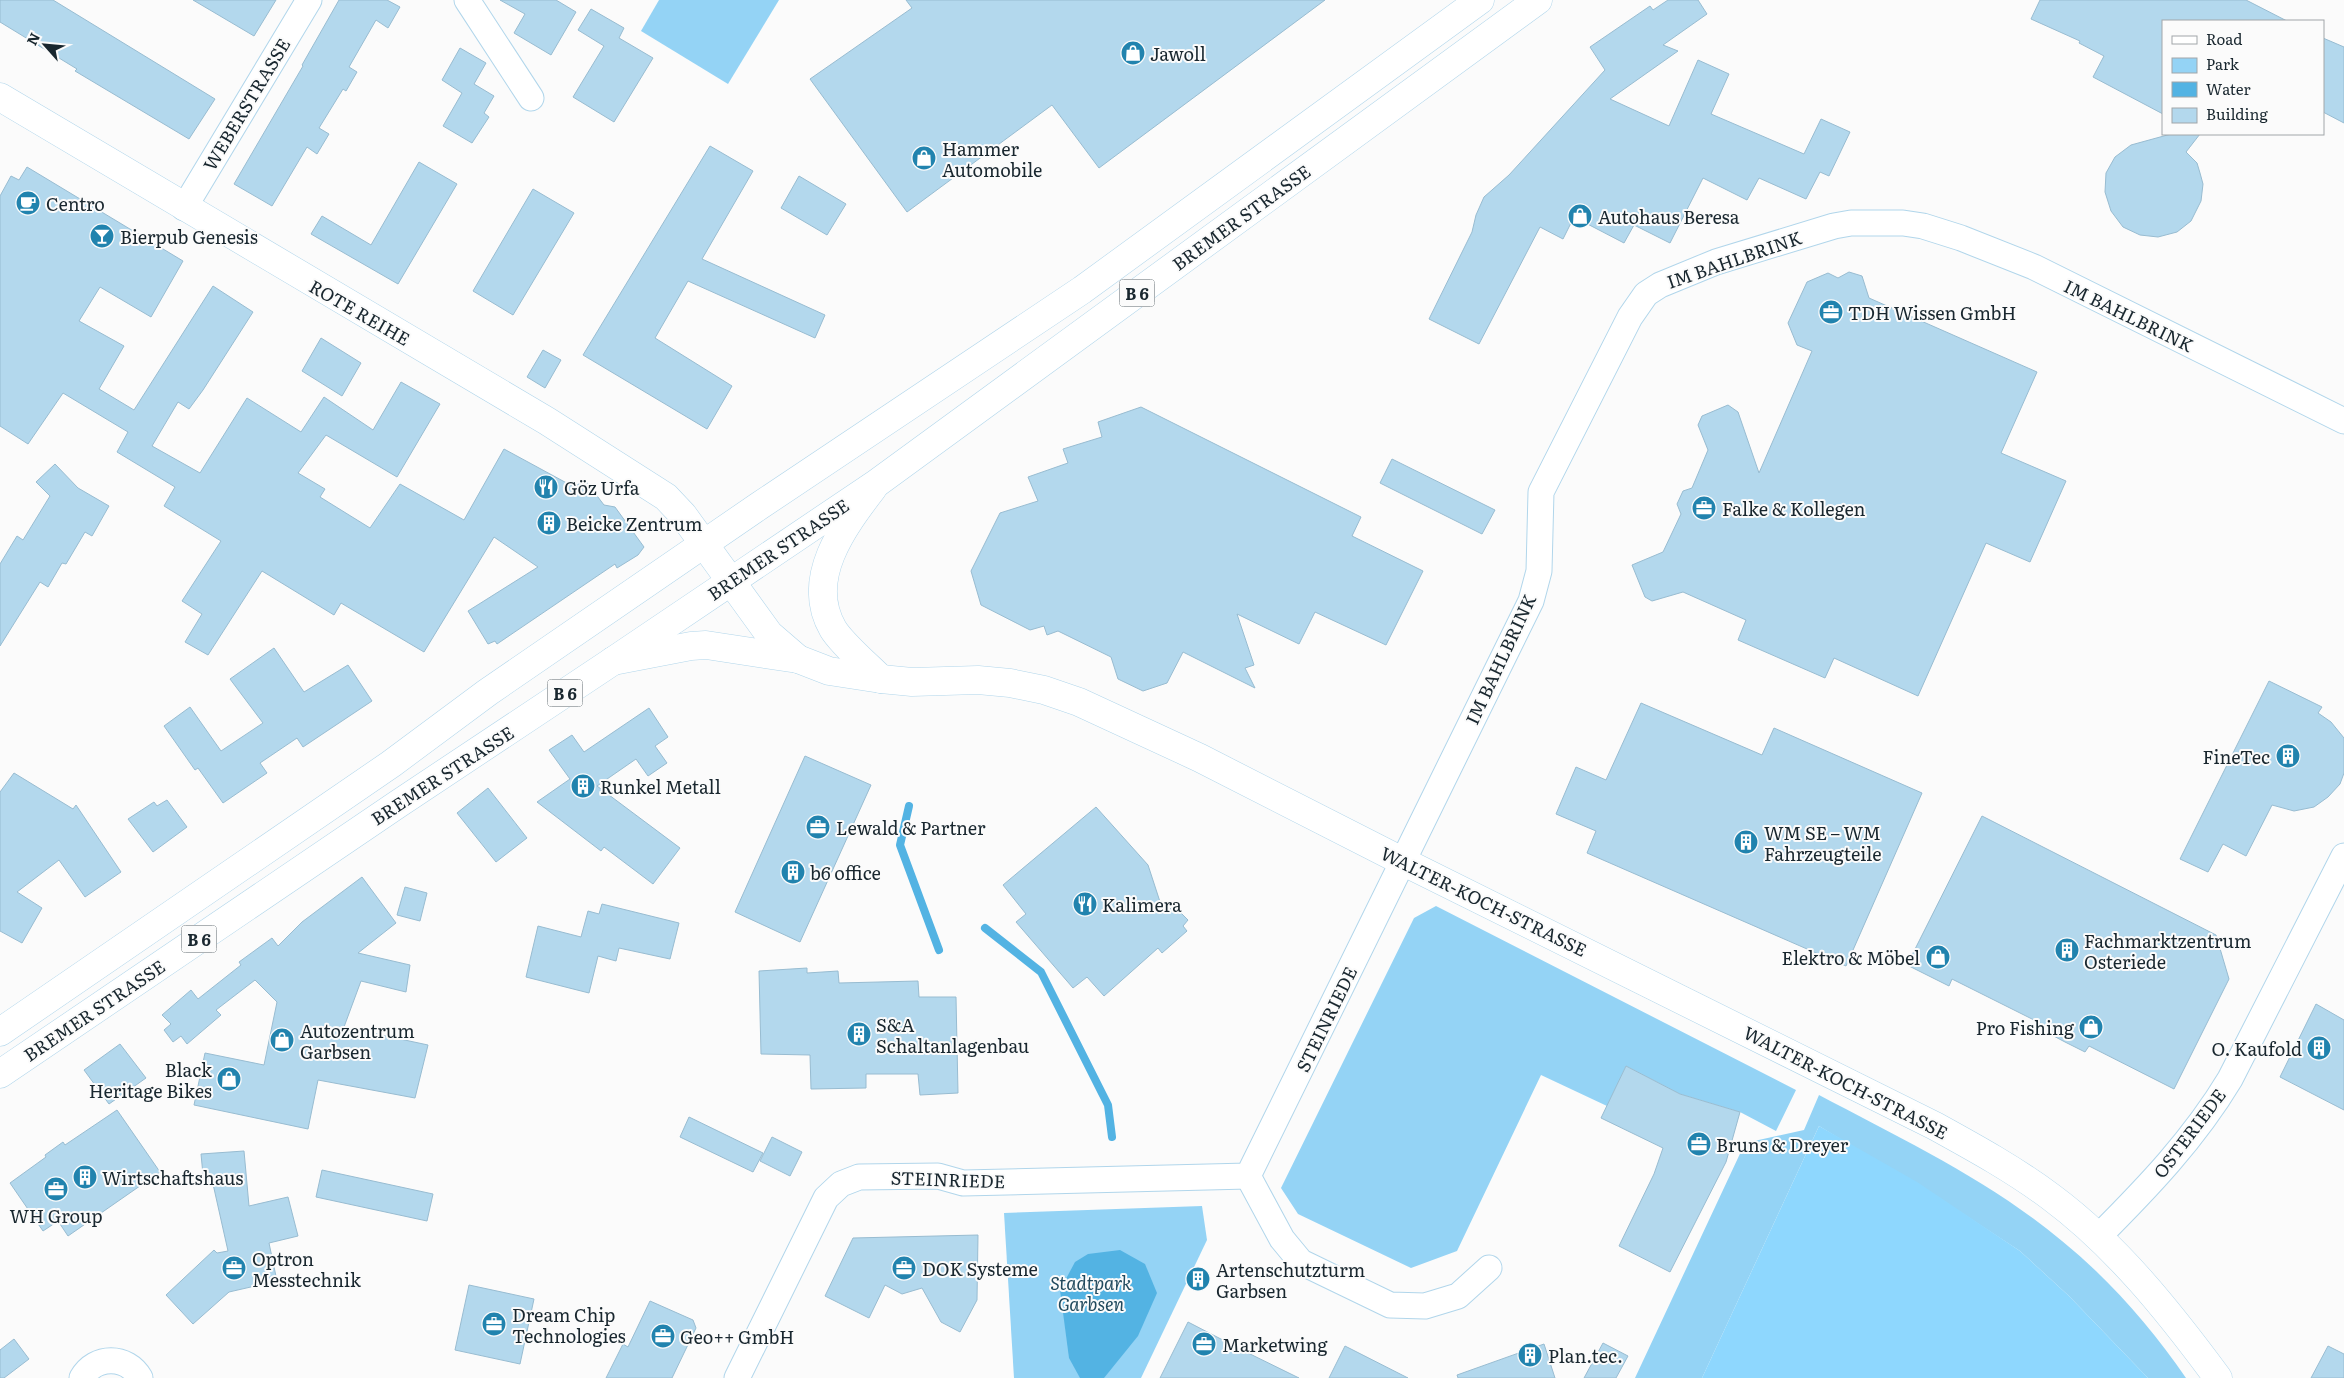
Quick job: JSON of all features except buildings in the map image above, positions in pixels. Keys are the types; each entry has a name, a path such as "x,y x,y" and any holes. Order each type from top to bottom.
{"main road":[{"name":"BREMER STRASSE","path":"0,1032 391,764 488,692 1082,290 1480,0"},
{"name":"BREMER STRASSE","path":"0,1074 877,483 1538,0"},
{"name":"ROTE REIHE","path":"0,97 184,208 547,421 622,468 666,497 683,515 704,545"},
{"path":"877,483 842,529 823,578 822,591 825,609 834,630 880,680"},
{"name":"WALTER-KOCH-STRASSE","path":"704,545 769,634 798,659 829,671 880,680 912,682 978,680 1010,683 1044,690 1079,702 1200,758 1402,861 1936,1126 2002,1163 2053,1198 2098,1237 2163,1306 2218,1378"},
{"path":"613,662 691,646 706,645 798,659"}],"street":[{"name":"WEBERSTRASSE","path":"184,208 310,0"},
{"path":"467,0 531,98"},
{"name":"IM BAHLBRINK","path":"1402,861 1531,601 1539,571 1541,492 1630,317 1646,294 1660,285 1726,259 1834,226 1881,222 1923,226 1962,238 2034,267 2344,421"},
{"name":"OSTERIEDE","path":"2098,1237 2146,1189 2210,1112 2230,1079 2344,856"},
{"name":"STEINRIEDE","path":"737,1378 826,1198 840,1184 859,1177 938,1176 963,1183 1248,1176 1392,886 1402,861"},
{"path":"1248,1176 1282,1239 1302,1262 1390,1305 1425,1306 1458,1296 1489,1268"},
{"path":"82,1378 90,1368 99,1362 109,1360 120,1361 129,1366 140,1378"}],"green space":[{"path":"659,0 779,0 728,84 641,31"},
{"path":"1436,906 1796,1090 1776,1131 1740,1112 1680,1094 1626,1066 1607,1106 1541,1075 1457,1251 1411,1268 1298,1214 1281,1188 1414,918"},
{"path":"1819,1095 1913,1144 1975,1180 2034,1219 2062,1241 2113,1288 2159,1341 2186,1378 2148,1378 2069,1296 2020,1251 1962,1213 1819,1126 1702,1378 1635,1378 1745,1143 1804,1130"},
{"name":"Stadtpark Garbsen","path":"1202,1206 1207,1240 1141,1378 1014,1378 1004,1213"}],"shaded area":[{"path":"1819,1126 1917,1182 2020,1251 2069,1296 2148,1378 1702,1378"}],"water":[{"path":"1120,1250 1145,1264 1157,1293 1138,1336 1104,1378 1080,1378 1069,1358 1060,1290 1075,1262 1088,1254"}],"waterway":[{"path":"909,806 900,845 939,950"},
{"path":"985,928 1041,972 1108,1105 1112,1137"}],"place":[{"name":"Jawoll","path":"1133,53"},
{"name":"Hammer Automobile","path":"924,158"},
{"name":"Centro","path":"28,203"},
{"name":"Autohaus Beresa","path":"1580,216"},
{"name":"Bierpub Genesis","path":"102,236"},
{"name":"TDH Wissen GmbH","path":"1831,312"},
{"name":"Göz Urfa","path":"546,487"},
{"name":"Falke & Kollegen","path":"1704,508"},
{"name":"Beicke Zentrum","path":"549,523"},
{"name":"FineTec","path":"2288,756"},
{"name":"Runkel Metall","path":"583,786"},
{"name":"Lewald & Partner","path":"818,827"},
{"name":"WM SE – WM Fahrzeugteile","path":"1746,842"},
{"name":"b6 office","path":"793,872"},
{"name":"Kalimera","path":"1085,904"},
{"name":"Fachmarktzentrum Osteriede","path":"2067,950"},
{"name":"Elektro & Möbel","path":"1938,957"},
{"name":"Pro Fishing","path":"2091,1027"},
{"name":"S&A Schaltanlagenbau","path":"859,1034"},
{"name":"Autozentrum Garbsen","path":"282,1040"},
{"name":"O. Kaufold","path":"2319,1048"},
{"name":"Black Heritage Bikes","path":"229,1079"},
{"name":"Bruns & Dreyer","path":"1699,1144"},
{"name":"Wirtschaftshaus","path":"85,1177"},
{"name":"WH Group","path":"56,1189"},
{"name":"Optron Messtechnik","path":"234,1268"},
{"name":"DOK Systeme","path":"904,1268"},
{"name":"Artenschutzturm Garbsen","path":"1198,1279"},
{"name":"Dream Chip Technologies","path":"494,1324"},
{"name":"Geo++ GmbH","path":"663,1336"},
{"name":"Marketwing","path":"1204,1344"},
{"name":"Plan.tec.","path":"1530,1355"}]}
